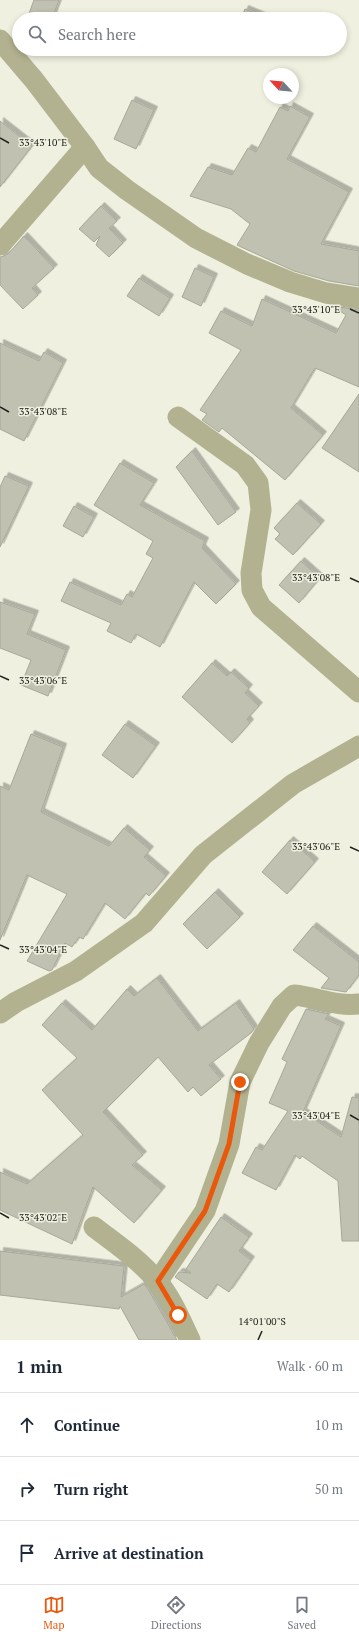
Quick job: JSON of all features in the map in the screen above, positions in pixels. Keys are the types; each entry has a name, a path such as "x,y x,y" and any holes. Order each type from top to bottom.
{"street":[{"path":"0,40 12,54"},
{"path":"14,56 34,80 85,147 99,168 127,190 196,238 222,253 290,282 326,294 359,298"},
{"path":"0,244 85,147"},
{"path":"178,417 245,465 258,483 261,510 251,573 252,590 261,607 359,692"},
{"path":"0,1013 16,1002 76,971 144,923 203,855 293,784 359,746"},
{"path":"158,1281 205,1211 229,1144 240,1082 258,1043 282,1006 294,995 309,996 347,1006 359,1004"},
{"path":"94,1228 135,1259 158,1281 178,1315 190,1340"}],"building":[{"path":"34,0 59,0 55,12 30,12"},
{"path":"245,9 252,12 244,12"},
{"path":"132,100 154,110 136,149 114,139"},
{"path":"290,106 310,117 287,159 349,192 321,244 359,251 359,286 329,281 294,271 237,245 250,224 231,209 190,196 208,167 232,175 248,148 256,152 280,107 288,111"},
{"path":"0,121 32,146 0,187"},
{"path":"101,206 117,221 109,228 123,243 109,257 96,245 100,236 94,242 79,229"},
{"path":"24,236 54,268 32,288 38,295 23,309 0,285 0,257 9,253"},
{"path":"195,268 214,277 201,306 182,297"},
{"path":"139,278 170,298 159,316 127,296"},
{"path":"262,299 336,333 346,315 332,306 359,310 359,387 315,368 291,408 323,435 285,480 222,428 219,432 202,420 207,414 200,410 241,350 209,333 221,311 252,326"},
{"path":"0,343 39,361 44,352 63,363 24,441 0,429"},
{"path":"359,394 359,472 322,448"},
{"path":"192,451 236,512 218,525 176,467"},
{"path":"120,463 154,483 140,505 205,541 202,548 236,584 216,604 194,582 160,647 136,634 131,643 107,631 111,623 61,601 70,582 121,605 127,594 132,597 153,558 146,554 153,541 94,505"},
{"path":"5,476 29,486 0,547 0,487"},
{"path":"297,503 321,524 293,555 275,539 280,534 274,528"},
{"path":"74,506 94,517 83,537 63,526"},
{"path":"301,561 320,578 299,603 279,585"},
{"path":"0,602 35,614 27,634 66,650 48,696 21,685 31,660 0,648"},
{"path":"212,663 227,676 231,672 249,688 245,693 259,706 247,719 250,723 232,743 182,697"},
{"path":"125,724 156,746 133,778 102,755"},
{"path":"31,734 63,747 41,812 109,846 124,828 150,850 144,857 166,876 149,896 146,893 125,919 105,903 83,939 79,937 72,947 65,943 52,970 49,971 27,961 67,894 27,875 0,940 0,786 9,790"},
{"path":"290,840 315,862 287,894 262,872"},
{"path":"215,892 240,917 207,949 183,924"},
{"path":"313,926 359,962 359,975 346,992 321,988 329,978 293,950"},
{"path":"157,978 198,1031 236,1003 254,1029 251,1033 209,1065 221,1079 201,1096 193,1087 188,1092 158,1057 103,1112 143,1155 132,1165 162,1190 134,1223 93,1187 72,1244 0,1210 0,1172 27,1184 83,1135 42,1090 77,1058 42,1025 62,1003 92,1030 127,989 134,996"},
{"path":"306,1009 329,1014 325,1019 341,1026 303,1112 341,1137 352,1097 359,1098 359,1241 342,1241 338,1181 302,1156 300,1159 295,1155 276,1190 242,1173 256,1147 262,1150 288,1111 269,1103 287,1062 282,1059"},
{"path":"221,1217 249,1237 239,1251 251,1260 229,1292 217,1284 207,1299 175,1277 179,1272 191,1273 186,1269"},
{"path":"0,1251 124,1266 121,1297 144,1284 177,1340 139,1340 120,1306 119,1309 0,1295"}],"route":[{"path":"178,1315 158,1281 205,1211 229,1144 240,1082"}]}
